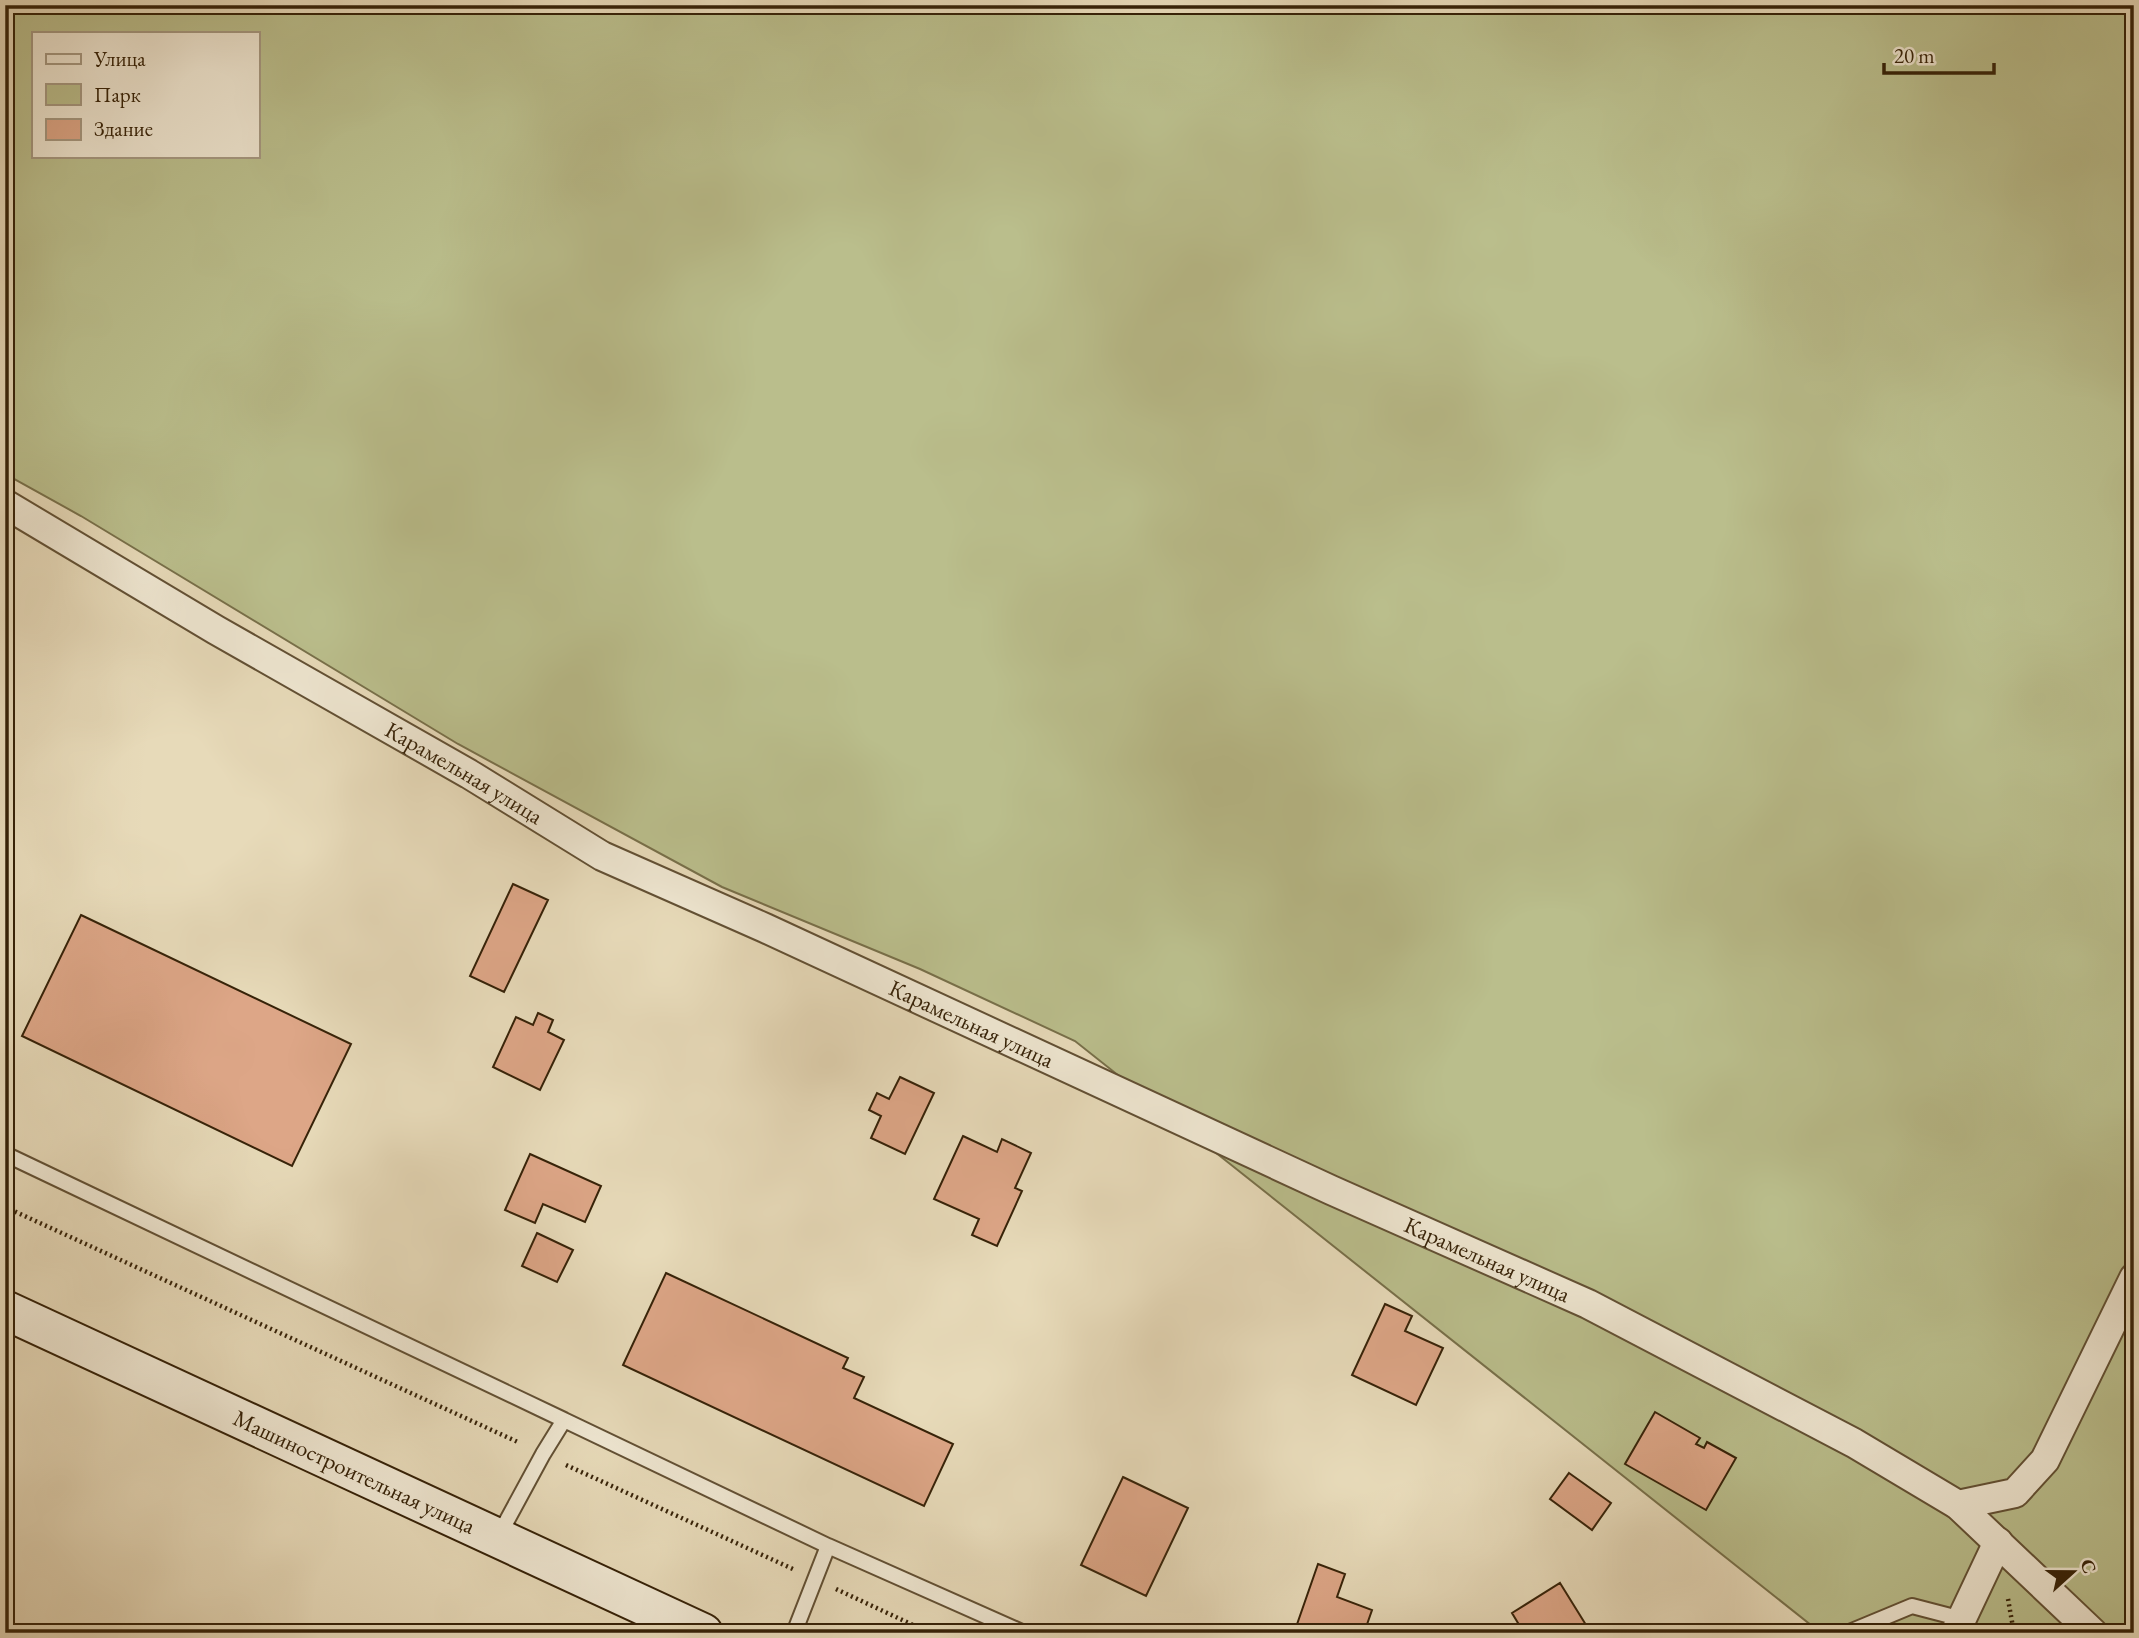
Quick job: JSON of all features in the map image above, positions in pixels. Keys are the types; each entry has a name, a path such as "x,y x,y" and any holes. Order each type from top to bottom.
{"street":[{"name":"Карамельная улица","path":"5,505 216,630 469,774 602,856 1331,1190 1588,1304 1854,1443 1958,1505 2093,1633"},
{"path":"1958,1505 2015,1493 2045,1460 2134,1278"},
{"name":"Машиностроительная улица","path":"5,1310 703,1633"},
{"path":"1959,1626 1997,1542"}],"lane":[{"path":"5,1154 828,1546 1024,1633"},
{"path":"498,1538 564,1420"},
{"path":"794,1633 828,1546"},
{"path":"1847,1633 1912,1606 1959,1626"}],"path":[{"path":"5,1207 930,1633"}],"green space":[{"path":"5,5 2134,5 2134,1633 1821,1633 1075,1041 920,969 722,887 458,744 81,516 5,474"}],"building":[{"path":"513,884 548,900 504,992 470,976"},
{"path":"81,915 351,1044 292,1166 22,1036"},
{"path":"538,1013 553,1020 548,1032 564,1040 540,1090 493,1067 516,1017 533,1025"},
{"path":"900,1077 934,1093 905,1154 871,1138 881,1116 869,1110 877,1093 889,1099"},
{"path":"963,1136 997,1152 1002,1139 1031,1153 1015,1188 1022,1191 997,1246 972,1235 979,1219 934,1199"},
{"path":"530,1154 601,1186 585,1222 543,1204 535,1223 505,1210"},
{"path":"537,1233 573,1250 557,1282 522,1266"},
{"path":"666,1273 848,1358 843,1368 864,1377 854,1398 953,1444 924,1506 623,1365"},
{"path":"1385,1304 1412,1316 1405,1331 1443,1348 1416,1405 1352,1375"},
{"path":"1655,1412 1700,1438 1696,1444 1704,1448 1707,1442 1736,1458 1706,1510 1625,1464"},
{"path":"1569,1473 1611,1503 1592,1530 1550,1499"},
{"path":"1123,1477 1188,1508 1146,1596 1081,1565"},
{"path":"1318,1564 1345,1574 1337,1597 1372,1610 1364,1633 1294,1633"},
{"path":"1560,1583 1591,1633 1524,1633 1512,1613"},
{"path":"1407,1624 1460,1631 1405,1633"}]}
